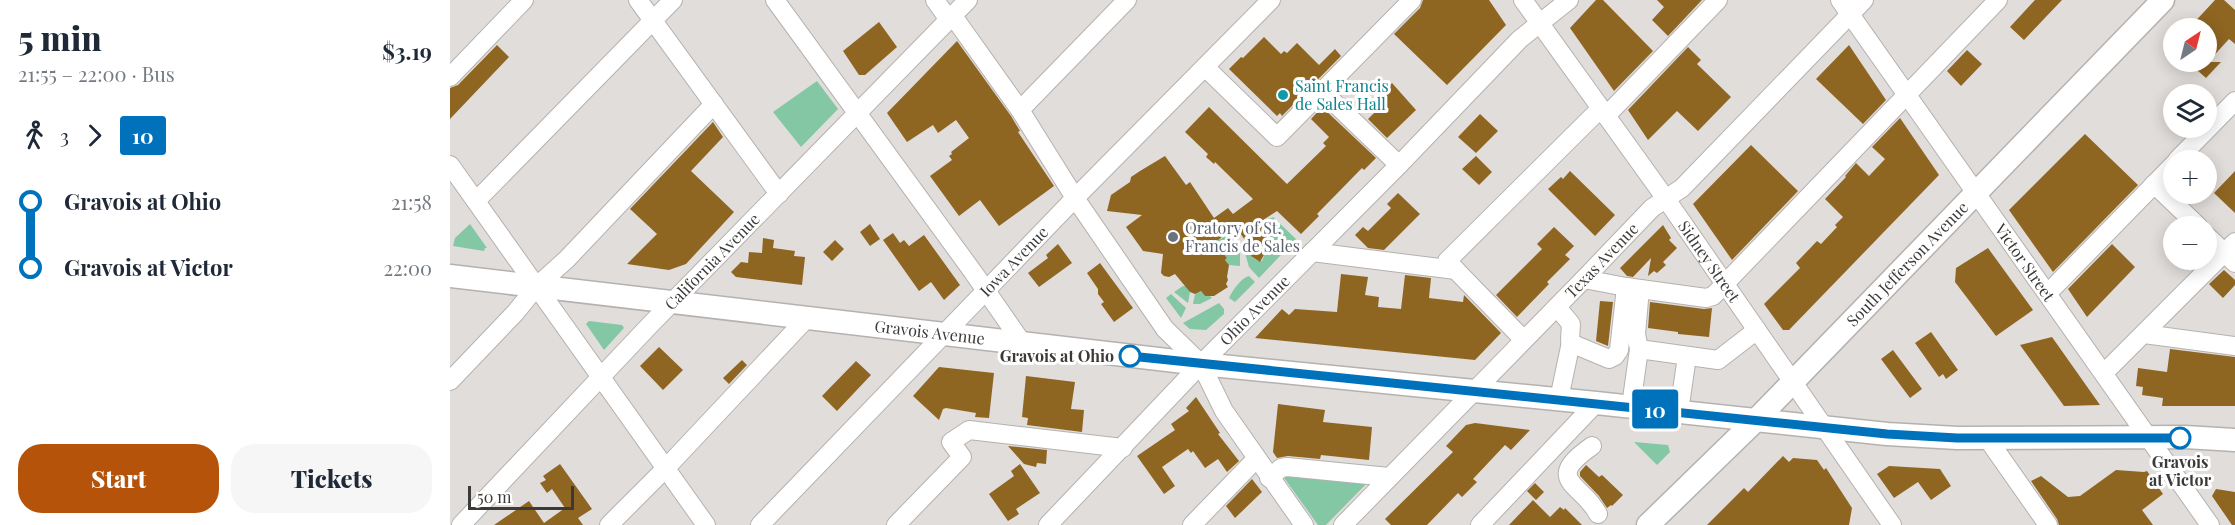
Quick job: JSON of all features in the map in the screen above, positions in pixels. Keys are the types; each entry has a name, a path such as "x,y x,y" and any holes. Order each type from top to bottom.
{"main road":[{"name":"South Jefferson Avenue","path":"1648,525 1755,421 2163,0"},
{"name":"Gravois Avenue","path":"450,276 1201,364 1631,406 1824,428 1931,437 2235,440"}],"street":[{"path":"450,77 524,0"},
{"path":"638,0 779,194"},
{"path":"476,201 673,0"},
{"path":"775,0 1023,344"},
{"path":"935,0 1020,110 1075,198 1165,329 1201,364 1224,411 1304,525"},
{"name":"California Avenue","path":"461,525 601,377 968,0"},
{"path":"1020,110 1127,0"},
{"name":"Iowa Avenue","path":"760,525 1075,198 1270,0"},
{"path":"1205,68 1277,137 1412,0"},
{"name":"Sidney Street","path":"1523,0 1666,198 1892,525"},
{"name":"Ohio Avenue","path":"1048,525 1201,364 1399,165 1520,39 1569,0"},
{"path":"1524,340 1447,261 1718,0"},
{"name":"Texas Avenue","path":"1343,525 1652,208 1690,179 1845,7 1864,0"},
{"path":"1584,279 1706,298 1713,296 1998,0"},
{"name":"Victor Street","path":"1845,7 2210,525"},
{"path":"1322,91 1399,165"},
{"path":"2187,150 2235,101"},
{"path":"450,381 515,313 537,286 576,251 714,104"},
{"path":"450,165 706,525"},
{"path":"2048,293 2163,175"},
{"path":"2154,184 2188,216"},
{"path":"2104,374 2231,252 2217,242"},
{"path":"1312,252 1456,270"},
{"path":"1571,342 1603,358 1615,356 1633,288"},
{"path":"1631,406 1639,349 1633,288"},
{"path":"1557,307 1572,325 1571,342 1559,399"},
{"path":"609,525 807,318"},
{"path":"1639,349 1718,360 1757,330"},
{"path":"2144,334 2235,346"},
{"path":"1679,412 1687,356"},
{"path":"1479,525 1596,403"},
{"path":"896,525 962,457 951,442 969,430 1123,447"},
{"path":"1987,438 2048,525"},
{"path":"1592,446 1568,469 1567,475 1569,481 1594,506 1598,514"},
{"path":"1192,525 1256,459"},
{"path":"1269,477 1281,468 1287,467 1389,477"}],"green space":[{"path":"817,81 838,109 801,147 773,112"},
{"path":"1273,217 1296,239 1259,278 1249,267 1245,253 1249,246 1253,252 1252,257 1262,261 1265,253 1276,245 1261,224"},
{"path":"1207,221 1221,239 1229,233 1240,249 1240,266 1229,265 1225,260 1227,258 1201,222"},
{"path":"470,224 487,248 484,251 453,246 455,238"},
{"path":"1249,276 1255,282 1235,302 1229,298 1240,282"},
{"path":"1186,286 1190,292 1188,303 1174,292"},
{"path":"1201,291 1205,296 1212,298 1200,304 1193,304 1195,294"},
{"path":"1171,294 1186,308 1181,318 1166,298"},
{"path":"1219,303 1224,309 1224,314 1206,330 1190,329 1183,323"},
{"path":"589,321 622,325 624,328 604,350 586,324"},
{"path":"1634,442 1668,445 1670,452 1657,465"},
{"path":"1282,475 1370,480 1326,525 1318,525"}],"building":[{"path":"1423,0 1489,0 1506,25 1447,85 1394,34 1420,8"},
{"path":"1596,0 1603,0 1653,51 1614,91 1570,28"},
{"path":"1657,0 1702,0 1668,36 1652,20 1664,7"},
{"path":"2035,0 2062,0 2024,40 2010,27"},
{"path":"2215,0 2224,0 2235,10 2235,44 2229,39 2217,52 2217,18 2198,18"},
{"path":"879,22 897,47 865,75 859,75 843,51"},
{"name":"Saint Francis de Sales Hall","path":"1264,37 1281,54 1284,51 1287,53 1297,43 1319,65 1335,49 1341,56 1282,116 1280,113 1277,116 1229,69"},
{"path":"957,41 1011,116 1020,131 1018,132 1054,186 999,226 980,200 959,216 930,176 952,160 949,156 951,152 969,138 956,120 938,133 933,125 907,142 887,113"},
{"path":"497,45 509,57 450,119 450,88 458,85"},
{"path":"1849,45 1886,100 1863,124 1816,79"},
{"path":"1688,47 1701,60 1697,64 1731,97 1698,131 1677,111 1648,140 1628,110"},
{"path":"1967,50 1982,64 1961,86 1947,71"},
{"path":"2199,72 2212,72 2206,78"},
{"path":"1392,83 1416,110 1387,138 1368,119 1381,106 1375,100"},
{"path":"1209,107 1287,184 1326,146 1323,143 1329,137 1311,119 1322,107 1376,158 1364,170 1362,168 1317,214 1319,216 1301,234 1277,211 1260,222 1277,245 1265,253 1260,262 1251,256 1253,252 1250,240 1247,243 1236,227 1215,242 1227,258 1225,260 1229,265 1226,284 1228,287 1214,296 1205,296 1201,291 1195,294 1190,292 1175,274 1169,277 1161,273 1163,254 1143,251 1126,227 1142,215 1107,211 1111,195 1130,182 1131,177 1165,156 1186,185 1190,182 1214,218 1228,208 1233,214 1253,199 1215,162 1214,164 1206,157 1208,154 1185,132"},
{"path":"1480,114 1498,131 1476,153 1458,137"},
{"path":"1900,118 1939,175 1789,330 1783,330 1764,304 1800,268 1796,263 1817,241 1821,244 1837,227 1835,225 1843,217 1825,199 1856,163 1869,176 1885,159 1872,147"},
{"path":"713,122 723,137 691,171 734,212 686,264 669,270 627,264 657,234 630,209"},
{"path":"2085,134 2138,185 2053,272 2009,210"},
{"path":"1751,145 1798,191 1732,260 1693,204"},
{"path":"1476,156 1492,172 1479,185 1462,169"},
{"path":"1570,171 1615,215 1595,236 1548,189"},
{"path":"2235,171 2235,213 2217,196 2217,190"},
{"path":"1398,193 1420,214 1384,250 1368,248 1355,235 1363,227 1368,231 1391,208 1387,204"},
{"path":"870,224 880,239 870,246 860,232"},
{"path":"1663,225 1671,238 1669,240 1677,248 1663,262 1666,265 1657,273 1654,271 1648,276 1651,258 1633,277 1627,276 1620,268"},
{"path":"1554,227 1574,246 1565,255 1570,259 1517,317 1496,295 1542,249 1537,244"},
{"path":"893,233 900,243 904,240 909,246 924,235 960,285 944,300 931,282 919,291 883,240"},
{"path":"763,238 774,240 773,248 795,251 794,256 805,257 802,285 736,277 731,272 741,262 748,263 749,252 762,253"},
{"path":"835,240 844,249 832,261 823,252"},
{"path":"1058,244 1072,263 1039,287 1028,273 1048,258 1046,255"},
{"path":"2112,244 2135,267 2087,317 2068,289"},
{"path":"1988,248 2033,310 1996,336 1955,282 1956,268"},
{"path":"1100,263 1133,308 1114,322 1101,304 1104,302 1087,273"},
{"path":"2224,270 2235,280 2235,285 2223,298 2209,284"},
{"path":"1341,274 1368,277 1365,295 1379,297 1378,307 1401,309 1405,275 1431,278 1429,298 1463,302 1464,295 1501,333 1475,360 1255,338 1282,309 1289,315 1295,309 1337,312"},
{"path":"1600,301 1613,302 1608,346 1596,341"},
{"path":"1650,302 1712,308 1709,337 1648,328"},
{"path":"1931,332 1958,370 1946,379 1943,374 1939,377 1915,343"},
{"path":"2052,337 2100,405 2064,406 2020,345"},
{"path":"659,347 683,370 663,390 640,366"},
{"path":"2170,349 2235,357 2235,406 2162,406 2163,398 2142,395 2143,387 2136,386 2138,368 2167,372"},
{"path":"1893,350 1922,389 1910,398 1881,359"},
{"path":"742,360 747,365 729,384 723,378"},
{"path":"856,361 871,375 837,411 822,396"},
{"path":"939,367 994,373 989,418 975,417 976,413 946,408 943,409 939,420 913,396"},
{"path":"1026,376 1075,382 1071,409 1084,410 1082,432 1027,425 1028,418 1022,417"},
{"path":"1196,397 1220,433 1218,434 1239,461 1227,472 1218,459 1205,468 1193,451 1191,453 1188,449 1162,467 1175,486 1164,494 1137,456 1175,430 1171,424 1189,411 1186,408"},
{"path":"1278,404 1325,410 1323,422 1372,427 1369,460 1321,455 1320,459 1288,456 1277,458 1273,452"},
{"path":"1475,423 1530,430 1511,450 1505,445 1473,479 1477,482 1462,497 1458,493 1427,525 1391,525 1385,519 1453,452 1446,446 1466,425"},
{"path":"1008,446 1047,450 1046,464 1037,463 1036,467 1024,464"},
{"path":"1783,456 1789,462 1793,458 1817,460 1824,470 1826,468 1852,508 1849,525 1707,525 1744,488 1748,492"},
{"path":"560,464 592,509 578,518 583,525 494,525 529,501 544,523 565,508 552,489 547,493 540,483 546,480 543,476"},
{"path":"1020,464 1040,493 1016,509 1019,514 1008,521 989,494 1014,476 1011,471"},
{"path":"1586,465 1599,477 1602,475 1623,495 1612,506 1607,508 1580,476 1580,472"},
{"path":"1889,466 1940,469 1951,486 1931,500 1918,482 1894,498 1877,474"},
{"path":"2116,470 2147,471 2163,494 2142,510 2153,525 2059,525 2031,481 2041,476 2068,497 2080,496"},
{"path":"1252,479 1262,492 1235,518 1226,506"},
{"path":"1535,483 1544,492 1536,500 1527,491"},
{"path":"2216,489 2235,492 2235,525 2232,525 2212,496"},
{"path":"1533,500 1550,517 1560,507 1564,510 1565,508 1582,525 1509,525"}],"bus line":[{"name":"10","path":"1130,356 1887,434 1957,438 2180,438"}],"place":[{"name":"Saint Francis de Sales Hall","path":"1283,95"},
{"name":"Oratory of St. Francis de Sales","path":"1173,237"},
{"name":"Gravois at Ohio","path":"1130,356"},
{"name":"Gravois at Victor","path":"2180,438"}]}
